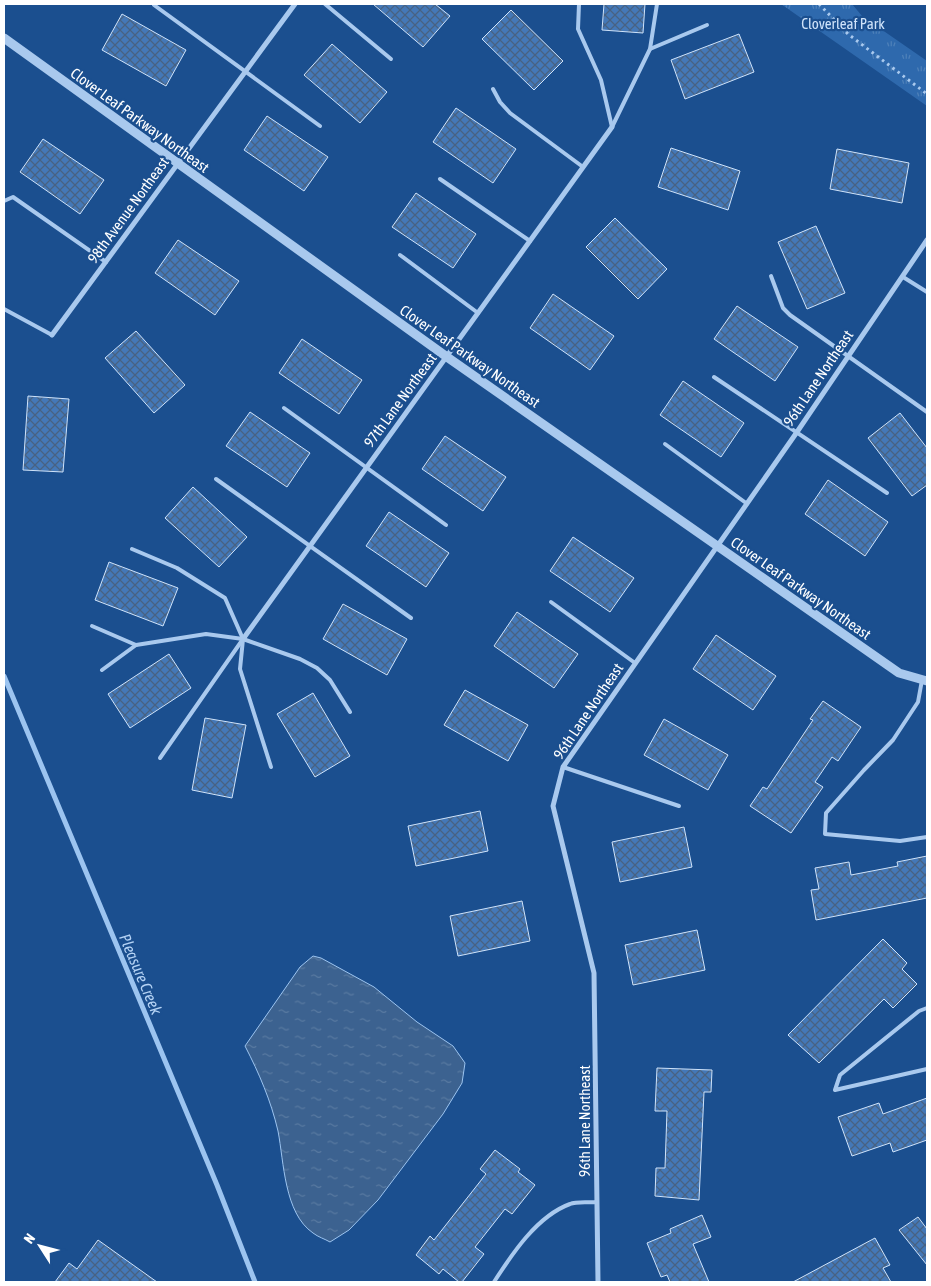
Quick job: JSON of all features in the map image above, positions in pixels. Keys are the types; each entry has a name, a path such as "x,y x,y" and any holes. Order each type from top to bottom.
{"street":[{"name":"98th Avenue Northeast","path":"52,335 295,4"},
{"name":"Clover Leaf Parkway Northeast","path":"4,38 447,357 716,546 899,673 924,681"},
{"name":"97th Lane Northeast","path":"243,639 612,127"},
{"name":"96th Lane Northeast","path":"598,1282 594,973 553,806 563,767 797,432 927,240"}],"lane":[{"path":"325,4 391,59"},
{"path":"579,4 578,29 601,80 612,127"},
{"path":"612,127 650,49 657,4"},
{"path":"154,5 320,126"},
{"path":"650,49 707,25"},
{"path":"493,89 510,113 583,168"},
{"path":"440,179 530,241"},
{"path":"4,201 13,197 106,262"},
{"path":"400,255 478,313"},
{"path":"771,276 783,308 790,315 927,412"},
{"path":"903,277 927,292"},
{"path":"4,309 52,335"},
{"path":"714,377 887,493"},
{"path":"284,408 446,525"},
{"path":"665,444 746,503"},
{"path":"216,479 411,618"},
{"path":"132,549 177,568 225,598 243,639 240,669 271,766"},
{"path":"552,602 635,663"},
{"path":"92,626 136,645"},
{"path":"102,670 136,645 206,634 243,639 300,658 317,668 330,680 350,712"},
{"path":"160,758 243,639"},
{"path":"924,681 918,702 893,740 826,813 825,834 900,841 927,837"},
{"path":"563,767 679,806"},
{"path":"927,1008 919,1011 840,1075 835,1090 927,1069"},
{"path":"494,1282 525,1240 548,1216 571,1203 597,1202"}],"path":[{"path":"819,4 848,34 927,94"}],"green space":[{"name":"Cloverleaf Park","path":"781,4 852,4 862,16 927,61 927,106"}],"water":[{"path":"313,956 321,958 374,987 417,1022 453,1046 465,1063 462,1083 443,1114 378,1200 349,1230 330,1242 313,1233 303,1224 296,1213 287,1186 278,1131 272,1109 260,1077 245,1046 300,967"}],"building":[{"path":"373,4 435,4 450,16 423,47"},
{"path":"604,4 645,4 643,33 602,30"},
{"path":"511,10 563,61 534,90 482,39"},
{"path":"122,14 186,50 166,86 102,50"},
{"path":"739,34 754,72 685,99 671,60"},
{"path":"332,44 387,92 360,123 304,75"},
{"path":"456,108 516,149 493,183 433,142"},
{"path":"267,116 328,157 304,191 244,150"},
{"path":"43,139 104,180 80,214 20,172"},
{"path":"671,148 740,171 728,210 658,187"},
{"path":"837,149 909,163 902,203 830,189"},
{"path":"416,193 476,234 453,268 392,227"},
{"path":"615,218 667,269 638,299 586,247"},
{"path":"816,226 845,293 807,309 778,242"},
{"path":"178,240 239,281 215,315 155,273"},
{"path":"553,294 614,336 590,370 530,328"},
{"path":"737,306 798,347 775,381 714,339"},
{"path":"136,331 185,385 154,413 105,358"},
{"path":"302,339 362,380 339,414 279,373"},
{"path":"683,381 744,423 721,457 660,415"},
{"path":"28,396 69,399 63,472 23,470"},
{"path":"250,412 310,453 287,487 226,446"},
{"path":"900,413 927,448 927,485 912,496 868,438"},
{"path":"445,436 506,477 483,511 422,469"},
{"path":"828,480 888,522 865,556 805,514"},
{"path":"193,487 247,537 219,567 165,518"},
{"path":"389,512 449,553 426,587 366,546"},
{"path":"573,537 634,578 610,612 550,571"},
{"path":"109,562 178,588 163,626 95,600"},
{"path":"343,604 407,639 387,675 323,639"},
{"path":"517,612 578,654 554,688 494,646"},
{"path":"716,635 776,676 753,710 693,669"},
{"path":"169,654 191,688 130,728 108,694"},
{"path":"465,690 528,725 508,761 444,725"},
{"path":"313,693 350,756 315,777 277,714"},
{"path":"823,701 861,727 838,761 832,757 815,782 823,787 791,833 750,806 763,787 767,789 813,720 810,719"},
{"path":"205,718 246,725 232,798 192,790"},
{"path":"664,719 728,755 708,790 644,755"},
{"path":"480,811 488,851 416,866 408,826"},
{"path":"684,827 692,867 620,882 612,842"},
{"path":"927,856 927,898 816,920 811,890 819,889 815,868 849,862 851,875 898,866 897,862"},
{"path":"522,901 530,941 458,956 450,916"},
{"path":"697,930 705,970 633,985 625,945"},
{"path":"883,939 907,963 902,969 917,984 893,1008 884,999 819,1063 788,1035"},
{"path":"657,1068 712,1070 711,1092 704,1092 699,1200 655,1196 656,1168 665,1168 667,1111 655,1111"},
{"path":"927,1098 927,1140 893,1152 890,1143 852,1156 838,1117 879,1103 883,1114"},
{"path":"495,1150 520,1169 518,1172 535,1185 512,1214 505,1209 475,1247 484,1254 462,1282 459,1282 443,1269 439,1274 416,1255 430,1236 434,1240 486,1174 480,1169"},
{"path":"702,1215 711,1237 693,1244 709,1282 670,1282 667,1275 661,1277 647,1243 671,1233 670,1229"},
{"path":"918,1217 927,1229 927,1265 899,1230"},
{"path":"875,1238 890,1265 883,1268 891,1282 793,1282"},
{"path":"98,1240 157,1282 55,1282 69,1263 77,1269"}],"waterway":[{"name":"Pleasure Creek","path":"4,676 217,1185 255,1282"}]}
